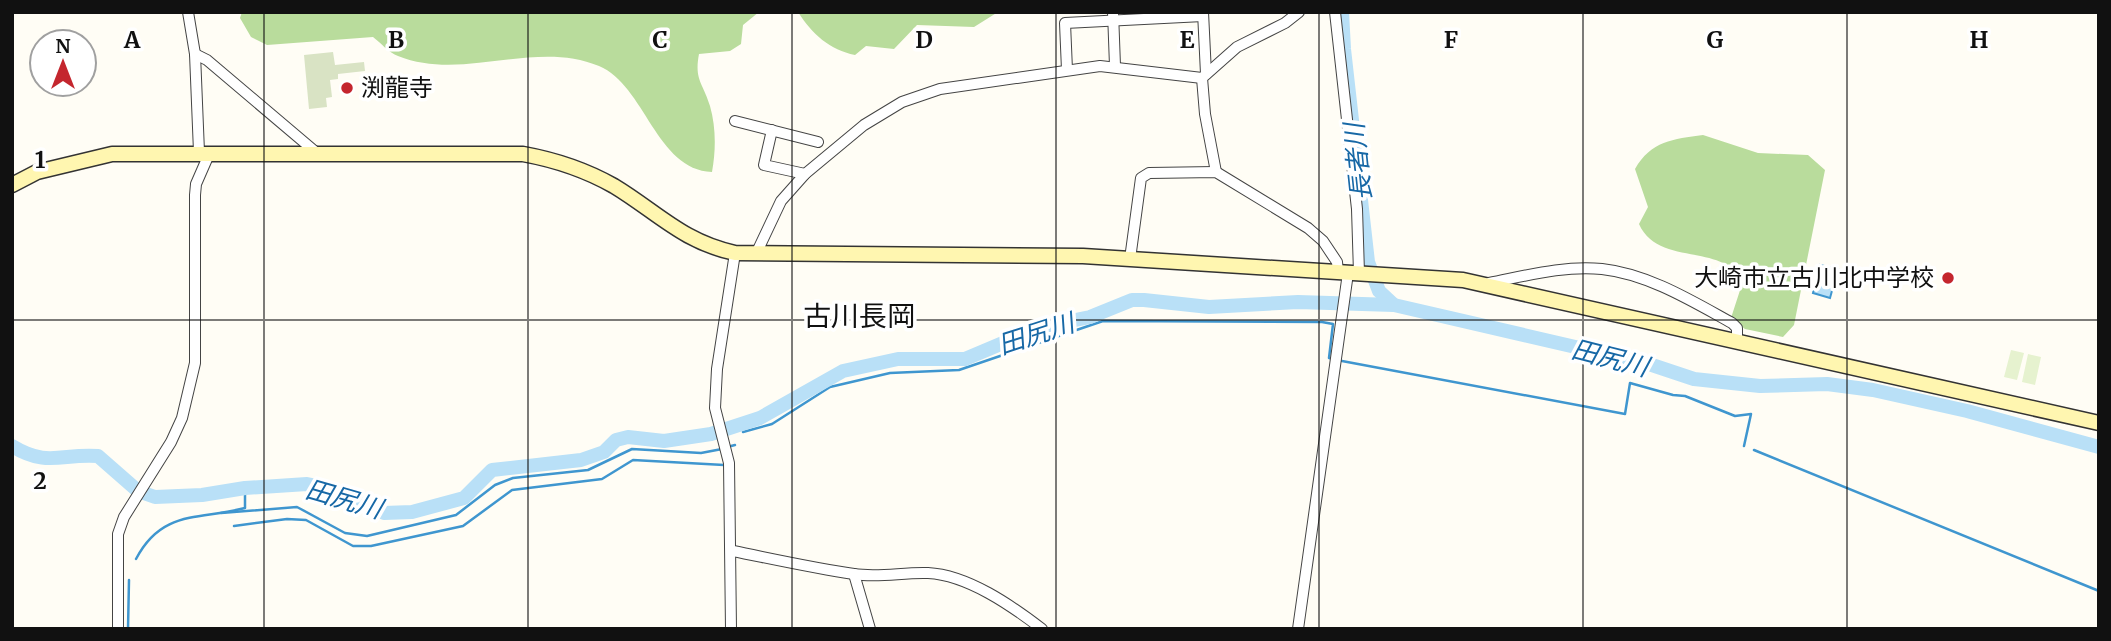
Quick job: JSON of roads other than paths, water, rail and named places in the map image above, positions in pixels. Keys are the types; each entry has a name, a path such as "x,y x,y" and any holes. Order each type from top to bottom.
{"street":[{"path":"118,629 118,534 134,500 172,442 191,390 195,363 195,195 205,152 188,12"},
{"path":"756,254 781,201 805,174 864,125 902,102 940,89 1067,70 1115,66 1204,76 1244,42 1285,23 1299,12"},
{"path":"1298,629 1346,294 1357,273 1357,209 1335,12"},
{"path":"1067,70 1065,23 1113,16 1203,14 1205,114 1216,172"},
{"path":"1113,16 1115,66"},
{"path":"195,54 207,60 318,154"},
{"path":"735,121 818,142"},
{"path":"772,130 764,165 805,174"},
{"path":"12,185 37,172 112,154 523,154 556,160 616,188 687,238 707,247 735,253 1038,254 1357,273 1488,284 2099,423"},
{"path":"1130,259 1141,178 1149,173 1216,172 1308,228 1323,241 1337,262 1357,273"},
{"path":"731,629 733,551 729,463 718,421 717,369 735,253"},
{"path":"1488,284 1580,269 1620,272 1692,301 1732,323 1737,328 1737,339"},
{"path":"733,551 854,574 882,577 928,573 945,576 1003,600 1042,629"},
{"path":"854,574 870,629"}],"water":[{"path":"1820,265 1838,269 1830,298 1813,293"}],"waterway":[{"name":"長者川","path":"1342,12 1368,262 1379,291 1394,305"},
{"name":"田尻川","path":"12,446 25,453 46,458 98,456 138,491 155,497 307,484 332,489 384,513 412,512 464,498 492,470 581,460 604,452 616,440 628,437 664,441 711,434 760,418 843,371 898,359 965,359 1041,327 1090,317 1132,300 1144,300 1209,307 1298,302 1394,305 1649,364 1694,379 1760,386 1827,384 1873,390 1967,411 2099,447"},
{"path":"743,432 772,424 830,387 890,373 959,370 1103,321 1322,322 1333,324 1329,358 1333,359"},
{"path":"1342,361 1625,414 1630,383 1685,396 1735,416 1751,414 1744,446"},
{"path":"731,446 735,445"},
{"path":"221,513 297,507 345,533 367,536 456,515 495,485 513,478 588,470 632,449 701,453 722,449"},
{"path":"1754,450 2099,591"},
{"path":"234,526 287,519 306,520 353,546 371,546 463,526 512,490 602,479 633,460 724,465"},
{"path":"136,559 146,543 170,524 183,519 245,508 245,488"},
{"path":"128,629 129,580"}],"place":[{"name":"渕龍寺","path":"347,88"},
{"name":"大崎市立古川北中学校","path":"1948,278"}],"district":[{"name":"古川長岡","path":"859,316"}]}
